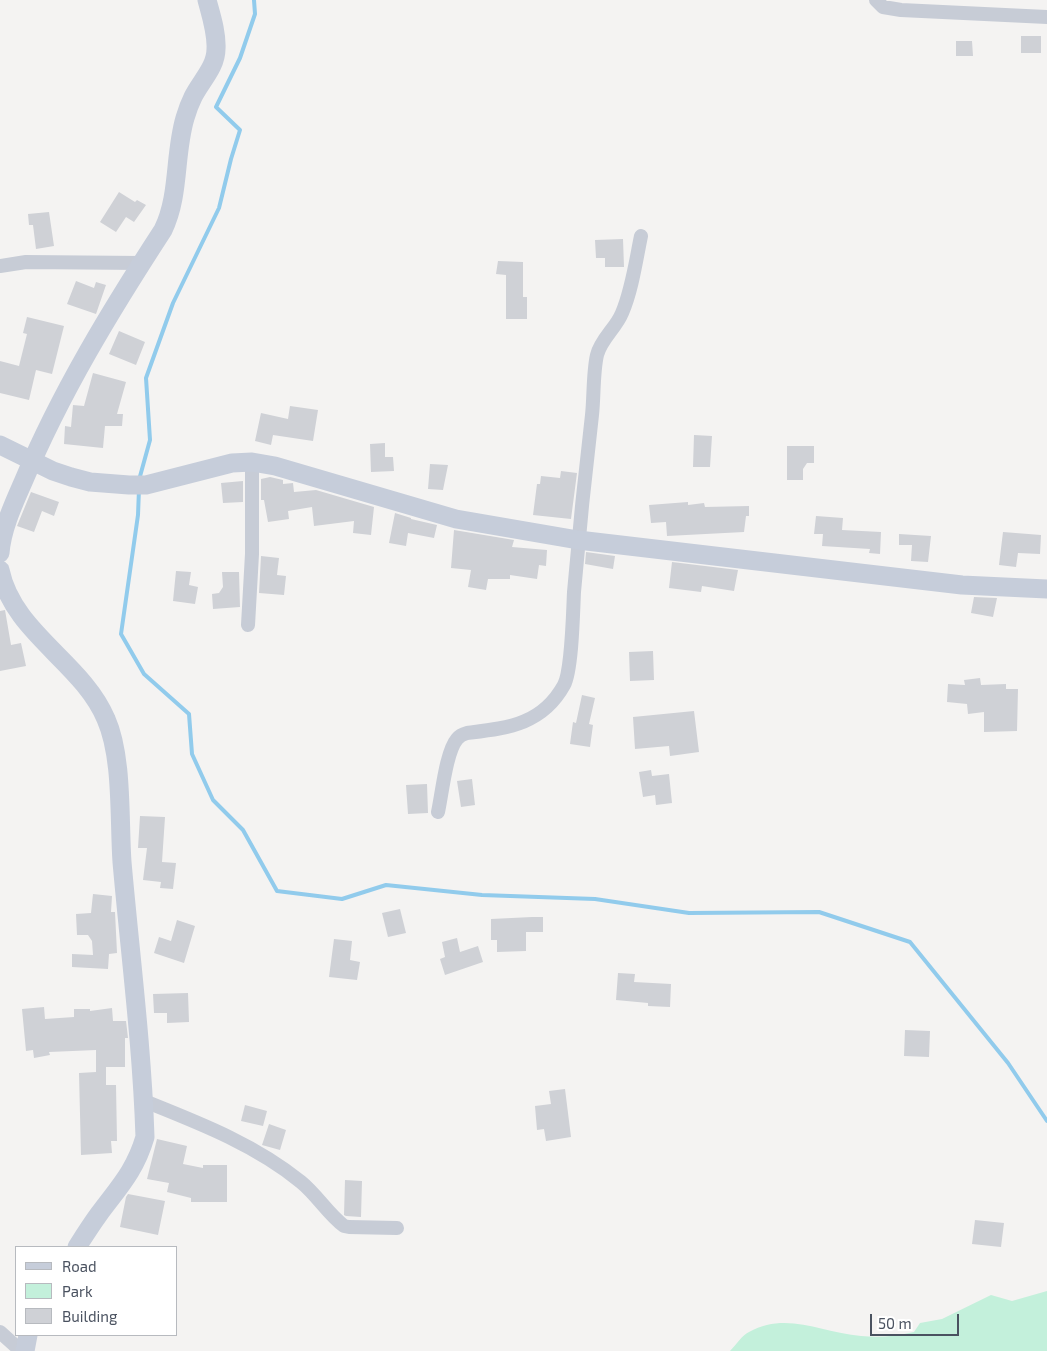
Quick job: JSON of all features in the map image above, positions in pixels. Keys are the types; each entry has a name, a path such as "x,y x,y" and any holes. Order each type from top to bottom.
{"street":[{"path":"0,553 6,523 32,460 73,378 164,230 170,216 181,134 185,118 194,96 212,65 216,49 214,28 207,0"},
{"path":"876,0 883,7 901,10 1047,18"},
{"path":"438,812 451,750 460,735 518,725 527,721 536,716 553,700 565,684 570,658 578,540 597,356 625,306 641,236"},
{"path":"0,266 26,262 142,263"},
{"path":"0,445 71,477 90,482 137,485 232,463 252,462 275,466 456,519 578,540 962,585 1047,589"},
{"path":"248,625 252,554 252,462"},
{"path":"0,570 3,584 11,602 38,637 78,677 106,718 113,739 117,769 122,859 137,1008 145,1137 139,1156 127,1179 78,1246"},
{"path":"144,1101 218,1131 250,1148 302,1182 344,1226 349,1228 397,1228"},
{"path":"0,1332 23,1351 28,1336"}],"green space":[{"path":"1047,1291 1047,1351 730,1351 746,1333 777,1323 805,1325 861,1336 894,1336 914,1332 920,1323 942,1319 991,1295 1012,1301"}],"building":[{"path":"1021,36 1041,36 1041,53 1021,53"},
{"path":"956,41 972,41 973,56 956,56"},
{"path":"119,192 135,202 137,200 146,205 134,222 126,217 116,232 100,222"},
{"path":"49,212 54,246 36,249 33,225 29,225 28,214"},
{"path":"623,239 624,267 605,267 605,258 596,258 595,240"},
{"path":"498,261 523,262 523,297 527,297 527,319 506,319 506,275 496,274"},
{"path":"76,281 94,288 96,282 106,285 96,314 67,304"},
{"path":"27,317 64,326 52,374 36,370 29,400 0,393 0,361 19,366 27,334 23,333"},
{"path":"119,331 145,342 136,365 109,354"},
{"path":"93,373 126,382 117,414 123,414 122,426 105,426 103,448 64,444 65,426 71,427 73,405 84,406"},
{"path":"290,406 318,410 313,441 273,435 271,445 255,441 261,413 288,419"},
{"path":"694,435 712,436 710,467 693,467"},
{"path":"385,443 385,457 393,457 394,471 371,472 370,444"},
{"path":"787,446 814,446 814,463 807,463 803,469 803,480 787,480"},
{"path":"430,464 448,465 443,490 428,489"},
{"path":"561,471 577,473 571,519 533,515 537,484 540,484 541,476 560,478"},
{"path":"270,477 283,480 283,484 293,483 294,492 316,490 374,507 371,535 353,533 354,521 314,526 312,507 288,511 289,519 268,522 264,500 261,500 261,479"},
{"path":"243,481 243,502 223,503 221,483"},
{"path":"31,492 59,502 54,516 42,511 34,532 17,526"},
{"path":"688,502 688,505 704,503 705,507 749,506 749,516 746,516 744,532 667,536 666,522 651,523 649,505"},
{"path":"395,513 437,525 434,538 408,533 406,546 389,543"},
{"path":"816,516 843,518 842,530 881,532 880,554 869,553 870,549 822,546 823,534 814,534"},
{"path":"454,530 514,540 512,547 547,550 546,566 539,565 537,579 510,575 510,579 488,579 486,590 468,587 471,570 451,568"},
{"path":"1003,532 1041,535 1040,554 1018,553 1016,567 999,565"},
{"path":"899,534 931,536 928,562 911,561 912,545 899,545"},
{"path":"586,552 615,556 613,569 585,564"},
{"path":"261,556 279,558 277,575 286,576 284,595 259,593"},
{"path":"672,562 738,570 734,591 702,586 701,592 669,588"},
{"path":"176,571 191,572 189,585 198,587 195,604 173,601"},
{"path":"222,572 239,572 240,607 213,609 212,594 219,593 223,587"},
{"path":"974,597 997,598 993,617 971,613"},
{"path":"5,610 11,645 21,643 26,666 0,671 0,611"},
{"path":"653,651 654,680 630,681 629,652"},
{"path":"980,678 981,685 1006,684 1006,689 1018,689 1017,731 984,732 984,712 968,714 967,704 947,702 948,684 965,685 964,680"},
{"path":"582,695 595,698 589,724 593,725 590,747 570,744 573,722 576,723"},
{"path":"694,711 699,752 670,756 669,746 635,749 633,717"},
{"path":"651,770 652,776 669,774 672,803 656,805 655,795 643,797 639,772"},
{"path":"472,779 475,805 461,807 457,781"},
{"path":"427,784 428,813 408,814 406,785"},
{"path":"140,816 165,817 162,862 176,863 173,889 160,888 161,882 143,880 147,848 138,848"},
{"path":"93,894 112,896 111,912 115,912 117,953 109,954 108,969 72,967 72,954 93,955 92,941 88,935 77,935 76,914 91,913"},
{"path":"400,909 406,933 388,937 382,913"},
{"path":"543,917 543,932 526,932 526,951 497,952 497,940 491,940 491,919"},
{"path":"177,920 195,926 184,963 154,953 159,937 171,941"},
{"path":"457,938 460,952 478,946 483,962 445,975 440,959 445,957 442,942"},
{"path":"334,939 352,941 350,960 360,962 357,980 329,977"},
{"path":"618,973 635,974 634,982 671,984 670,1007 648,1006 648,1003 616,1000"},
{"path":"188,993 189,1022 167,1023 167,1013 154,1013 153,994"},
{"path":"44,1007 45,1019 74,1017 74,1009 90,1009 90,1011 112,1008 113,1021 126,1021 128,1038 125,1038 125,1067 106,1067 106,1085 116,1085 117,1141 111,1141 112,1153 81,1155 79,1073 96,1072 96,1050 49,1052 50,1055 34,1058 33,1050 26,1051 22,1009"},
{"path":"905,1030 930,1031 929,1057 904,1056"},
{"path":"565,1089 571,1137 546,1141 544,1129 537,1130 535,1106 551,1104 549,1091"},
{"path":"245,1105 267,1111 263,1126 241,1121"},
{"path":"269,1124 286,1130 280,1150 262,1145"},
{"path":"157,1139 187,1146 183,1164 203,1168 203,1165 227,1165 227,1202 191,1202 191,1198 167,1192 169,1183 147,1179"},
{"path":"345,1180 362,1181 361,1217 344,1215"},
{"path":"128,1194 165,1201 158,1235 120,1227"},
{"path":"975,1220 1004,1223 1001,1247 972,1244"}],"waterway":[{"path":"139,480 150,440 146,378 173,303 219,208 240,130 216,107 240,58 255,14 254,0"},
{"path":"139,489 138,515 121,634 144,674 189,714 192,754 213,800 243,830 277,891 342,899 386,885 482,895 595,899 689,913 819,912 910,942 1008,1063 1047,1121"}]}
